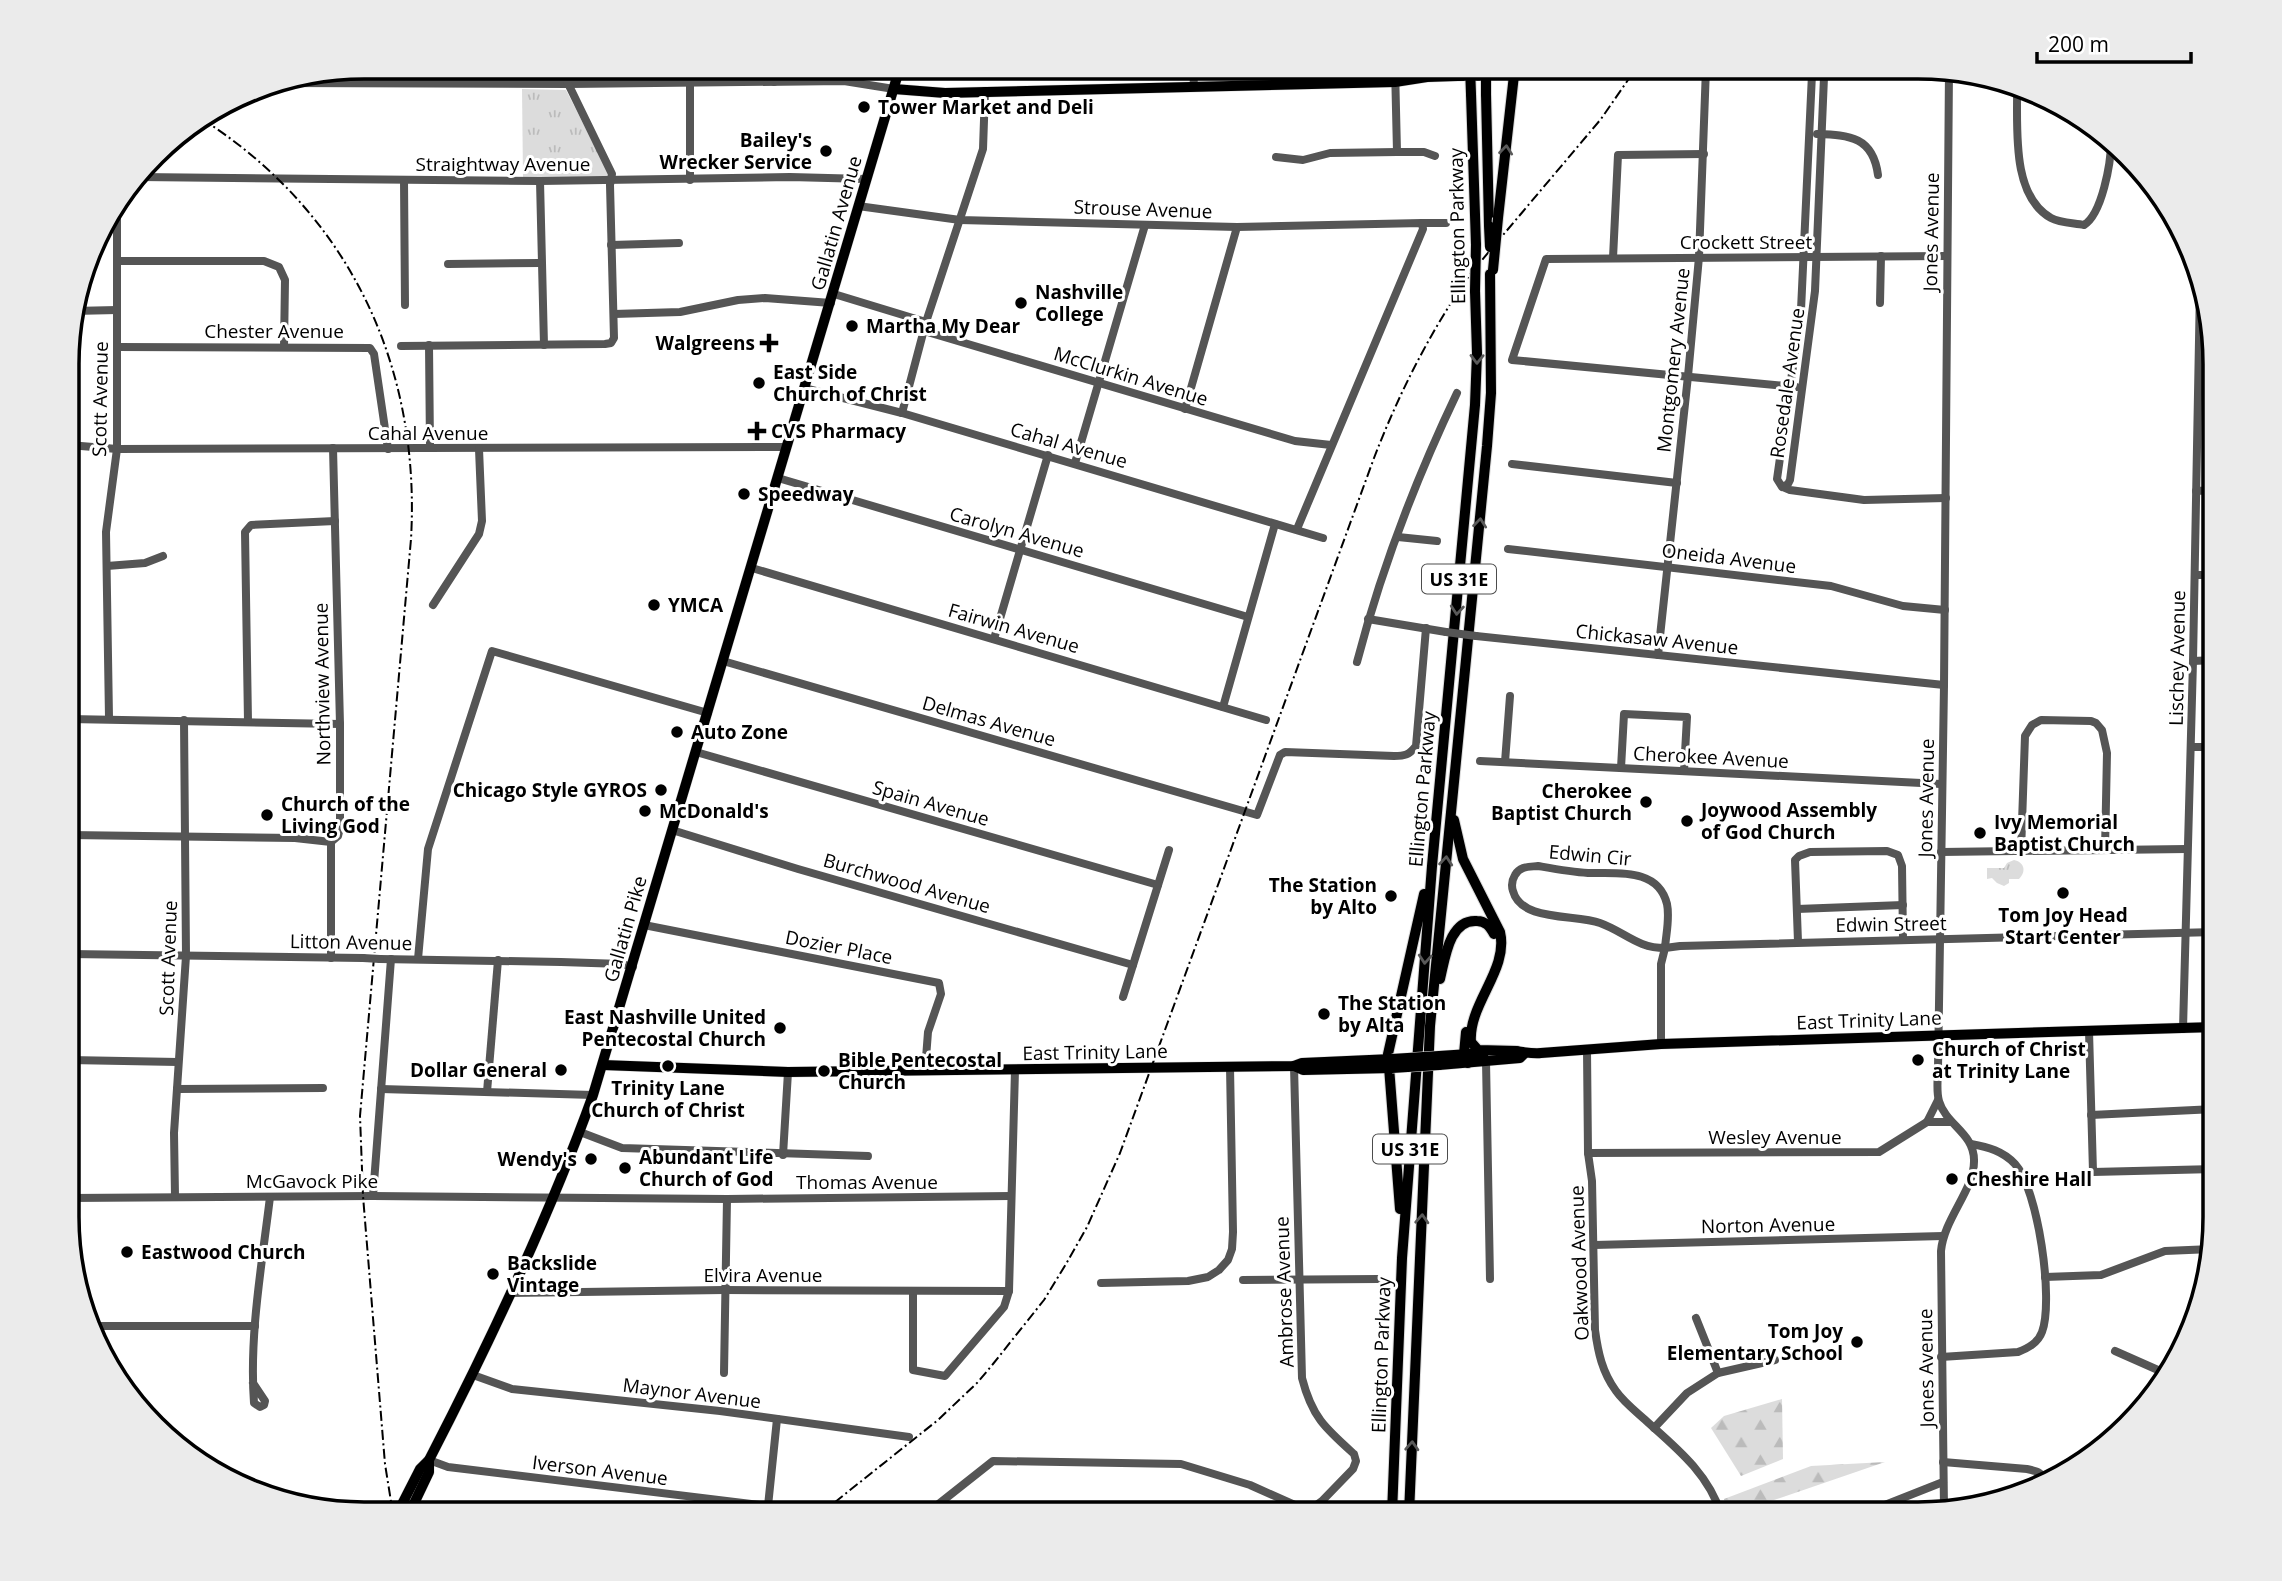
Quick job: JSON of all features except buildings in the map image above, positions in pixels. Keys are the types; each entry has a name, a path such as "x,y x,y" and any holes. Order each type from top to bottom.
{"highway":[{"name":"Ellington Parkway","path":"1392,1502 1402,1258 1432,866 1474,418 1477,353 1471,79"},
{"name":"Ellington Parkway","path":"1410,1502 1430,1026 1491,393 1492,272 1486,79"},
{"path":"1492,272 1514,79"},
{"path":"1452,803 1463,859 1500,932 1502,943 1472,1026 1468,1053"},
{"path":"1402,1258 1390,1045 1432,866"},
{"path":"1430,1026 1446,955 1456,929 1473,920 1483,921 1494,933 1497,944 1466,1025 1468,1053"},
{"path":"1468,1053 1478,1050 1520,1052"}],"main road":[{"name":"Gallatin Avenue","path":"804,388 897,79"},
{"path":"894,89 945,93 1395,82 1403,79"},
{"name":"Gallatin Pike","path":"403,1502 420,1469 429,1460 473,1375 580,1132 633,967 804,388"},
{"name":"East Trinity Lane","path":"603,1065 788,1072 1294,1066 1303,1070 1439,1060 1468,1053 1486,1061 1520,1059 1520,1052 1661,1044 2203,1028"},
{"name":"Gallatin Pike","path":"415,1502 429,1472 429,1460"}],"street":[{"path":"401,346 544,345 611,342 614,338 612,174 566,79"},
{"path":"690,180 691,79"},
{"path":"1194,79 1194,87"},
{"name":"Montgomery Avenue","path":"1658,655 1699,257 1706,79"},
{"name":"Rosedale Avenue","path":"1812,79 1801,310 1777,479 1782,487 1790,480 1812,316 1824,79"},
{"name":"Jones Avenue","path":"1938,1100 1949,80"},
{"path":"313,83 844,81 894,89"},
{"path":"1395,82 1397,152"},
{"path":"902,413 925,327 983,149 985,92"},
{"path":"2017,97 2020,166 2036,206 2052,219 2084,225 2088,222 2101,196 2111,154"},
{"path":"1811,134 1850,137 1861,142 1875,158 1878,175"},
{"path":"1276,158 1303,160 1330,153 1397,152 1424,152 1435,156"},
{"path":"1613,258 1618,155 1704,154"},
{"name":"Straightway Avenue","path":"148,177 540,181 790,177 866,179"},
{"path":"404,180 405,306"},
{"path":"540,181 544,345"},
{"name":"Strouse Avenue","path":"858,206 960,220 1237,228 1423,226 1446,223"},
{"name":"Scott Avenue","path":"109,718 106,523 117,449 117,221"},
{"path":"1075,463 1145,225"},
{"path":"1297,529 1423,226"},
{"path":"1185,409 1237,228"},
{"path":"611,245 679,243"},
{"path":"1880,303 1881,256"},
{"name":"Crockett Street","path":"1688,376 1512,360 1546,259 1946,256"},
{"path":"117,261 250,260 273,264 283,272 285,280 284,347"},
{"path":"449,264 540,263"},
{"path":"614,314 680,312 738,300 765,298 832,298"},
{"name":"McClurkin Avenue","path":"832,298 1185,409 1295,441 1331,445"},
{"path":"84,311 117,310"},
{"name":"Lischey Avenue","path":"2183,1029 2201,329"},
{"path":"429,345 429,448"},
{"name":"Chester Avenue","path":"117,347 370,348 374,354 388,449"},
{"path":"1688,376 1802,387"},
{"name":"Cahal Avenue","path":"804,388 1048,455 1323,538"},
{"path":"1356,662 1368,619 1429,452 1457,393"},
{"name":"Cahal Avenue","path":"79,446 117,449 787,447"},
{"name":"Northview Avenue","path":"331,958 331,842 338,836 340,828 333,448"},
{"path":"433,605 479,534 482,521 479,449"},
{"path":"994,639 1048,455"},
{"path":"1513,464 1677,483"},
{"name":"Carolyn Avenue","path":"778,478 1248,617"},
{"path":"1782,487 1864,500 1946,498"},
{"path":"2196,491 2203,491"},
{"path":"248,722 245,532 251,525 335,522"},
{"path":"1223,707 1275,524"},
{"path":"1398,537 1437,541"},
{"name":"Oneida Avenue","path":"1508,549 1831,586 1903,606 1945,610"},
{"path":"107,566 145,563 163,556"},
{"name":"Fairwin Avenue","path":"752,568 1266,720"},
{"path":"2195,575 2203,575"},
{"name":"Chickasaw Avenue","path":"1368,619 1476,636 1944,685"},
{"name":"Delmas Avenue","path":"723,661 1257,815 1280,755 1286,752 1394,756 1411,753 1416,746 1426,628"},
{"path":"418,959 425,870 432,834 492,651 708,713"},
{"path":"2193,661 2203,661"},
{"path":"1504,762 1510,696"},
{"path":"1621,768 1624,714 1687,718 1684,771"},
{"path":"79,719 340,724"},
{"name":"Scott Avenue","path":"175,1196 174,1133 186,956 184,720"},
{"path":"2021,852 2025,736 2032,725 2041,720 2091,721 2102,730 2107,754 2105,850"},
{"path":"2191,747 2203,747"},
{"name":"Spain Avenue","path":"696,752 1158,885"},
{"name":"Cherokee Avenue","path":"1480,761 1941,784"},
{"name":"Burchwood Avenue","path":"672,830 1133,965"},
{"path":"79,835 295,838 331,842"},
{"path":"1941,852 2187,849"},
{"path":"1123,997 1169,850"},
{"path":"1798,942 1795,860 1810,852 1894,852 1901,861 1903,939"},
{"name":"Edwin Cir","path":"1538,866 1590,873 1622,872 1638,875 1660,889 1665,899 1668,915 1665,948 1639,944 1597,922 1545,915 1527,908 1518,902 1513,894 1513,878 1517,871 1525,867 1538,866"},
{"path":"1797,909 1903,905"},
{"name":"Dozier Place","path":"644,925 939,983 940,994 928,1032 925,1071"},
{"name":"Edwin Street","path":"1665,948 1903,939 2203,933"},
{"path":"1661,1044 1661,964 1665,948"},
{"name":"Litton Avenue","path":"79,954 498,960 622,964 633,967"},
{"path":"373,1196 391,959"},
{"path":"487,1092 498,960"},
{"path":"2089,1031 2094,1172 2203,1169"},
{"name":"Oakwood Avenue","path":"1587,1050 1588,1153 1592,1181 1595,1329 1598,1352 1604,1370 1620,1397 1697,1468 1716,1502"},
{"path":"79,1060 178,1062"},
{"path":"1486,1061 1490,1279"},
{"name":"Ambrose Avenue","path":"1294,1066 1302,1378 1308,1401 1318,1420 1354,1454 1356,1461 1353,1469 1321,1502"},
{"path":"1101,1283 1198,1280 1219,1270 1228,1260 1233,1232 1230,1067"},
{"path":"913,1291 913,1370 945,1376 1004,1307 1009,1287 1015,1070"},
{"path":"783,1155 788,1072"},
{"path":"177,1089 323,1088"},
{"path":"381,1089 593,1095"},
{"path":"1938,1100 1927,1122 1951,1122"},
{"path":"1938,1100 1951,1122 1964,1132 1971,1144 1992,1148 2016,1164 2029,1191 2043,1249 2045,1277 2045,1318 2042,1333 2035,1343 2018,1352 1941,1357"},
{"path":"2091,1115 2203,1110"},
{"name":"Wesley Avenue","path":"1588,1153 1878,1152 1927,1122"},
{"path":"580,1132 622,1148 868,1156"},
{"name":"Jones Avenue","path":"1944,1501 1940,1267 1943,1236 1971,1179 1975,1163 1971,1144"},
{"name":"Thomas Avenue","path":"554,1196 727,1199 1011,1196"},
{"name":"McGavock Pike","path":"79,1198 554,1196"},
{"path":"253,1383 255,1326 270,1197"},
{"path":"724,1373 727,1199"},
{"name":"Norton Avenue","path":"1594,1245 1943,1236"},
{"path":"2045,1277 2101,1275 2165,1251 2202,1249"},
{"path":"1243,1280 1379,1279"},
{"name":"Elvira Avenue","path":"510,1293 913,1291 1009,1287"},
{"path":"1696,1318 1718,1373"},
{"path":"100,1326 255,1326"},
{"path":"2115,1351 2159,1370"},
{"path":"1654,1428 1687,1393 1718,1373 1775,1360"},
{"name":"Maynor Avenue","path":"473,1375 512,1389 909,1437"},
{"path":"767,1502 777,1419"},
{"name":"Iverson Avenue","path":"429,1460 448,1467 707,1502"},
{"name":"Ambrose Avenue","path":"941,1502 993,1461 1181,1464 1250,1485 1288,1502"},
{"path":"1943,1462 2027,1469 2041,1474"},
{"path":"1892,1502 1943,1482"}],"green space":[{"path":"522,89 566,90 608,172 608,178 523,178"},
{"path":"2014,860 2023,867 2019,879 2009,879 2009,883 2004,886 1992,878 1987,879 1987,868 2004,868"},
{"path":"1782,1399 1783,1459 1741,1476 1711,1428 1724,1416"},
{"path":"1885,1462 1774,1500 1724,1502 1724,1499 1811,1466"}],"railway":[{"path":"835,1502 938,1420 978,1382 1044,1300 1087,1227 1120,1153 1374,458 1405,386 1429,339 1471,273 1601,119 1629,79"},
{"path":"209,124 254,157 298,200 335,248 365,299 388,355 403,414 411,475 411,539 360,1116 363,1196 385,1464 391,1502"}],"place":[{"name":"Tower Market and Deli","path":"864,107"},
{"name":"Bailey's Wrecker Service","path":"826,151"},
{"name":"Nashville College","path":"1021,303"},
{"name":"Martha My Dear","path":"852,326"},
{"name":"Walgreens","path":"769,343"},
{"name":"East Side Church of Christ","path":"759,383"},
{"name":"CVS Pharmacy","path":"757,431"},
{"name":"Speedway","path":"744,494"},
{"name":"YMCA","path":"654,605"},
{"name":"Auto Zone","path":"677,732"},
{"name":"Chicago Style GYROS","path":"661,790"},
{"name":"Cherokee Baptist Church","path":"1646,802"},
{"name":"McDonald's","path":"645,811"},
{"name":"Church of the Living God","path":"267,815"},
{"name":"Joywood Assembly of God Church","path":"1687,821"},
{"name":"Ivy Memorial Baptist Church","path":"1980,833"},
{"name":"Tom Joy Head Start Center","path":"2063,893"},
{"name":"The Station by Alto","path":"1391,896"},
{"name":"The Station by Alta","path":"1324,1014"},
{"name":"East Nashville United Pentecostal Church","path":"780,1028"},
{"name":"Church of Christ at Trinity Lane","path":"1918,1060"},
{"name":"Trinity Lane Church of Christ","path":"668,1066"},
{"name":"Dollar General","path":"561,1070"},
{"name":"Bible Pentecostal Church","path":"824,1071"},
{"name":"Wendy's","path":"591,1159"},
{"name":"Abundant Life Church of God","path":"625,1168"},
{"name":"Cheshire Hall","path":"1952,1179"},
{"name":"Eastwood Church","path":"127,1252"},
{"name":"Backslide Vintage","path":"493,1274"},
{"name":"Tom Joy Elementary School","path":"1857,1342"}]}
